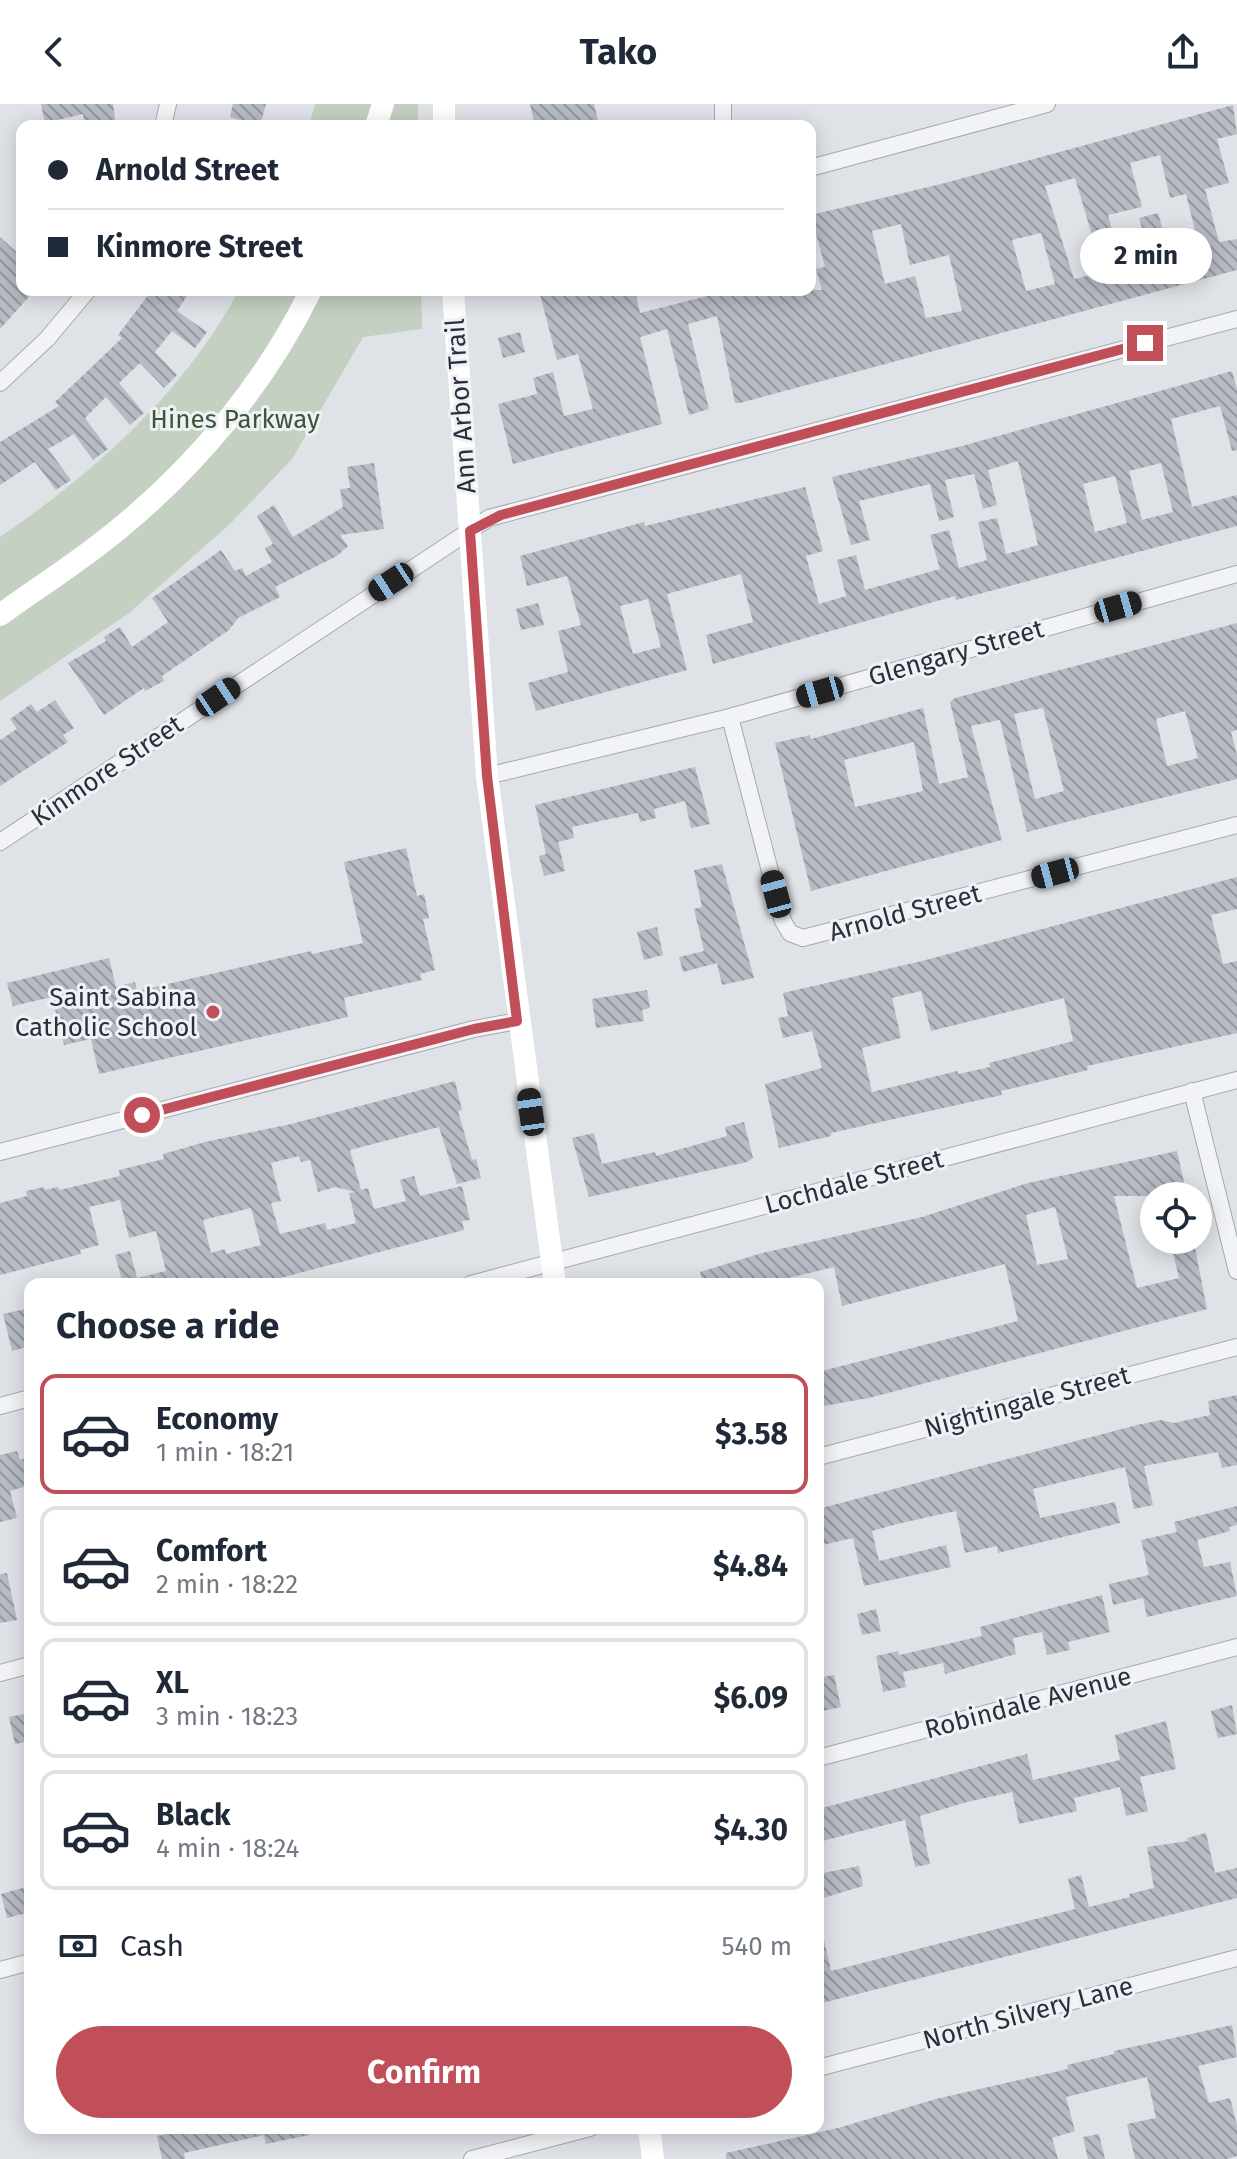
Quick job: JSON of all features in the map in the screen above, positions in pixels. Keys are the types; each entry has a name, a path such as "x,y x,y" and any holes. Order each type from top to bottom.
{"street":[{"path":"816,166 1047,104"},
{"path":"0,383 47,339 83,296"},
{"path":"0,615 120,529 196,456 270,362 308,296"},
{"name":"Ann Arbor Trail","path":"453,296 487,776 517,1021 554,1273"},
{"name":"Kinmore Street","path":"0,842 470,531 501,515 1237,319"},
{"name":"Glengary Street","path":"487,776 730,717 1237,574"},
{"name":"Arnold Street","path":"730,717 783,921 790,933 803,938 1237,825"},
{"path":"0,1152 458,1032 517,1021"},
{"name":"Lochdale Street","path":"516,1278 554,1273 1237,1080"},
{"path":"1192,1091 1237,1271"},
{"name":"Nightingale Street","path":"824,1455 1237,1347"},
{"path":"0,1406 24,1400"},
{"name":"Robindale Avenue","path":"824,1756 1237,1647"},
{"path":"0,1673 24,1667"},
{"name":"North Silvery Lane","path":"824,2066 1237,1958"},
{"path":"0,1970 24,1964"},
{"path":"472,2159 567,2134"},
{"path":"650,2134 653,2159"}],"green space":[{"path":"315,104 418,104 418,120 311,120"},
{"name":"Hines Parkway","path":"236,296 421,296 422,329 363,337 292,459 230,524 129,613 0,701 0,537 70,485 134,428 192,363"}],"building":[{"path":"41,104 113,104 115,120 84,120 83,114 44,120"},
{"path":"233,104 266,104 262,120 230,117"},
{"path":"530,104 594,104 598,120 534,120"},
{"path":"1233,105 1237,134 1217,139 1229,183 1205,189 1219,242 1237,239 1237,270 740,403 735,403 717,316 688,324 709,409 689,415 667,329 640,337 662,424 513,464 498,404 537,394 533,378 553,372 564,416 593,409 578,354 557,360 541,296 636,296 640,313 707,296 816,296 816,290 822,290 816,269 825,267 816,234 816,214 941,184","holes":["1160,155 1170,198 1186,194 1199,247 1170,255 1158,213 1139,218 1151,260 1122,267 1108,215 1142,207 1130,163","1075,178 1103,272 1074,279 1045,186","901,224 910,265 949,255 962,311 926,318 915,276 885,284 872,231","1041,233 1055,284 1026,291 1012,240"]},
{"path":"0,237 16,252 16,296 30,296 0,329"},
{"path":"147,296 187,296 177,311 207,332 195,348 172,331 155,352 177,375 164,388 140,363 119,383 144,413 130,425 106,397 85,418 108,449 93,460 74,434 48,449 71,480 56,490 35,462 0,485 0,442 59,406 55,402 122,338 118,335"},
{"path":"520,332 525,352 503,358 498,338"},
{"path":"1232,371 1237,389 1237,450 1232,451 1220,406 1171,419 1192,507 1237,495 1237,526 956,600 955,596 713,664 706,635 753,622 741,574 667,594 687,670 536,711 528,683 568,672 558,631 581,625 567,576 527,586 520,556 644,522 645,526 805,487 823,551 806,556 819,604 846,596 837,560 856,555 865,590 940,569 930,535 949,530 959,568 987,560 978,522 997,518 1006,554 1038,545 1018,461 988,470 997,505 983,509 974,474 945,480 954,517 939,521 930,484 859,501 870,540 851,545 832,477 962,446","holes":["1161,463 1173,512 1142,520 1129,471","1115,476 1127,523 1095,532 1083,484","648,599 661,647 633,654 620,606"]},
{"path":"374,463 384,529 340,535 348,546 337,556 275,587 280,597 238,618 229,630 162,676 164,681 145,691 144,688 104,715 68,663 106,641 104,637 120,627 132,647 168,622 152,598 221,550 235,571 242,568 246,576 272,562 265,548 273,544 257,516 274,505 293,537 343,507 340,489 350,488 347,467"},
{"path":"538,603 544,625 521,630 516,609"},
{"path":"1237,623 1237,730 1231,732 1237,755 1237,779 1027,832 1000,720 971,726 1002,840 811,891 775,743 810,735 811,739 923,708 939,784 968,777 950,702 955,698","holes":["1043,708 1064,791 1035,799 1014,714","1185,711 1198,758 1167,766 1156,719","914,742 923,791 855,807 844,760"]},
{"path":"55,700 74,728 63,735 68,742 0,786 0,740 17,729 10,719 31,704 37,712"},
{"path":"695,767 710,824 691,828 685,801 654,809 656,818 640,822 638,813 572,827 574,838 558,842 565,871 544,876 539,856 546,854 535,805"},
{"path":"406,848 417,896 424,894 429,918 423,919 435,970 420,974 422,980 344,998 348,1017 99,1074 91,1039 64,1045 52,997 13,1006 7,983 109,958 116,987 135,982 137,991 311,951 312,954 363,943 344,862"},
{"path":"722,864 754,978 722,985 717,963 683,972 679,957 704,951 694,909 702,907 694,870"},
{"path":"1237,877 1237,909 1211,915 1223,964 1237,961 1237,1033 1087,1066 1088,1070 1001,1091 1002,1095 831,1133 831,1136 779,1148 765,1084 822,1068 812,1031 783,1038 778,1018 788,1016 783,993 922,961","holes":["921,991 931,1031 1064,998 1073,1041 989,1063 990,1067 958,1074 957,1071 872,1092 862,1048 901,1038 892,998"]},
{"path":"657,927 663,955 644,960 637,932"},
{"path":"647,990 650,1008 642,1010 644,1021 596,1028 592,999"},
{"path":"455,1081 462,1110 458,1111 472,1160 476,1159 481,1178 457,1184 439,1127 350,1150 361,1190 368,1188 374,1209 406,1201 400,1180 414,1176 420,1196 462,1186 470,1220 462,1221 464,1230 280,1278 137,1278 166,1271 156,1231 129,1238 120,1200 89,1207 99,1245 80,1250 81,1254 0,1275 0,1203 27,1196 26,1191 44,1187 45,1190 58,1187 59,1190 120,1176 119,1170 164,1159 163,1154 291,1124","holes":["299,1156 301,1162 310,1160 318,1192 335,1187 356,1192 349,1193 356,1223 327,1230 325,1223 280,1234 271,1203 281,1201 271,1163","251,1208 261,1245 226,1254 225,1249 211,1253 203,1220"]},
{"path":"744,1122 753,1158 747,1162 589,1197 572,1138 594,1133 602,1164 655,1152 656,1156 727,1136 725,1127"},
{"path":"1177,1151 1184,1182 1140,1182 1140,1196 1114,1196 1137,1288 1179,1278 1173,1254 1196,1254 1207,1309 869,1398 824,1406 824,1370 1018,1321 1005,1264 842,1306 834,1267 789,1278 702,1278 700,1272 762,1253 922,1217 1028,1183","holes":["1055,1207 1068,1259 1037,1265 1026,1215"]},
{"path":"130,1251 137,1278 121,1278 115,1255"},
{"path":"24,1309 24,1348 12,1351 3,1314"},
{"path":"1237,1395 1237,1465 1222,1468 1218,1452 1144,1466 1153,1505 1134,1509 1125,1467 1033,1489 1040,1518 1115,1502 1120,1523 998,1553 997,1546 965,1553 956,1511 897,1524 872,1531 879,1561 946,1545 951,1567 864,1586 853,1538 824,1545 824,1507 1137,1425 1161,1420 1174,1423 1210,1415 1208,1401"},
{"path":"17,1451 20,1460 24,1459 24,1487 10,1491 17,1518 0,1522 0,1455"},
{"path":"1237,1506 1237,1525 1229,1527 1230,1531 1197,1540 1204,1567 1230,1562 1237,1596 1147,1617 1143,1598 1113,1605 1109,1584 1149,1575 1141,1540 1177,1532 1174,1522"},
{"path":"7,1573 17,1620 0,1623 0,1574"},
{"path":"1102,1595 1110,1632 1068,1642 1070,1650 1047,1655 1042,1632 1013,1638 1016,1654 945,1674 943,1663 903,1672 906,1687 883,1692 876,1656 898,1651 899,1655 982,1636 980,1627"},
{"path":"876,1609 881,1631 862,1635 857,1614"},
{"path":"834,1675 841,1707 824,1711 824,1677"},
{"path":"1232,1705 1237,1734 1218,1738 1211,1711"},
{"path":"24,1714 24,1742 15,1744 9,1717"},
{"path":"1166,1721 1176,1769 1140,1777 1148,1811 1126,1816 1120,1787 1074,1798 1077,1811 1019,1824 1012,1792 967,1802 920,1816 930,1864 915,1867 905,1820 824,1840 824,1807 1027,1754 1033,1780 1120,1760 1115,1735"},
{"path":"1206,1833 1215,1873 1237,1868 1237,1898 824,2002 824,1940 831,1971 1075,1909 1068,1879 1081,1875 1089,1907 1130,1897 1129,1894 1154,1888 1147,1847 1188,1841 1187,1838"},
{"path":"859,1866 863,1886 824,1898 824,1873"},
{"path":"24,1888 24,1914 7,1918 1,1894"},
{"path":"1232,2025 1237,2057 1198,2066 1209,2103 1230,2098 1237,2125 1237,2156 1227,2159 1135,2159 1127,2124 1156,2118 1147,2077 1066,2097 1075,2131 1052,2138 1058,2159 726,2159 726,2153 811,2134 824,2134 824,2131 936,2099 1068,2069 1067,2065 1114,2054 1114,2051"},
{"path":"309,2134 266,2144 264,2135 184,2153 185,2159 162,2159 157,2136"},
{"path":"1099,2134 1105,2159 1088,2159 1083,2137"}],"place":[{"name":"Saint Sabina Catholic School","path":"213,1012"}],"route":[{"path":"142,1115 474,1029 517,1021 487,776 470,531 489,518 1145,343"}]}
